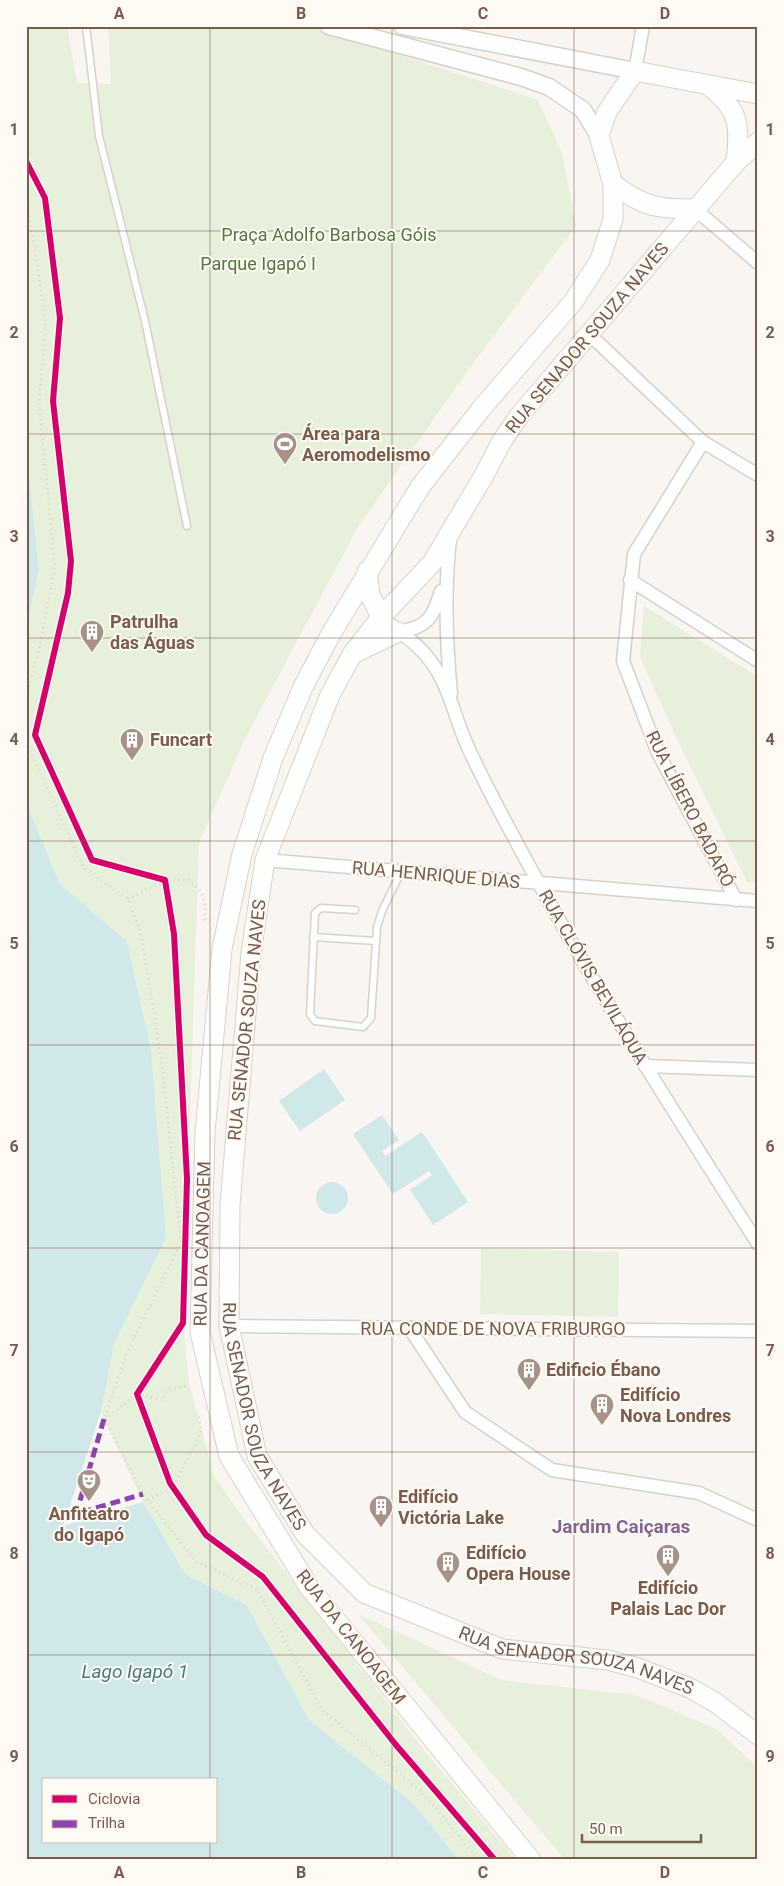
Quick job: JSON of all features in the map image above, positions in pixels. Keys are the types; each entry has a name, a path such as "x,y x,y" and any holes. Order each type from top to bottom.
{"main road":[{"path":"696,209 663,209 635,200 613,184 599,136 607,112 636,71 758,94"},
{"path":"709,86 722,96 734,113 739,133 736,162"},
{"name":"RUA SENADOR SOUZA NAVES","path":"758,142 736,162 519,416 502,441 432,563 380,617 353,653 330,695 265,860 250,952 230,1205 229,1326 257,1456 305,1534 364,1593 502,1649 608,1660 638,1668 700,1694 716,1703 758,1735"},
{"name":"RUA DA CANOAGEM","path":"531,1860 309,1587 229,1456 200,1332 205,1132 222,949 242,854 273,758 303,687 367,571 420,487 482,409 573,302 600,260 613,218 613,184"},
{"path":"367,571 370,595 380,617"},
{"path":"353,653 398,632"}],"street":[{"path":"328,26 521,77 549,87 583,110 599,136"},
{"path":"402,26 435,30 636,71 643,26"},
{"path":"435,30 442,46 454,56 470,65"},
{"path":"696,209 758,263"},
{"path":"588,333 703,442 758,475"},
{"name":"RUA LÍBERO BADARÓ","path":"703,442 634,554 623,661 658,753 736,900"},
{"name":"RUA CLÓVIS BEVILÁQUA","path":"451,532 445,581 445,629 451,698"},
{"path":"630,580 758,661"},
{"path":"398,632 425,624 434,612 445,581"},
{"name":"RUA CLÓVIS BEVILÁQUA","path":"380,617 417,646 430,660 451,698 464,739 478,769 539,884 645,1066 758,1244"},
{"name":"RUA HENRIQUE DIAS","path":"265,860 758,901"},
{"path":"645,1066 758,1070"},
{"name":"RUA CONDE DE NOVA FRIBURGO","path":"229,1326 410,1329 758,1330"},
{"path":"410,1329 465,1412 552,1470 699,1493 758,1520"}],"lane":[{"path":"86,26 99,136 145,321 187,526"},
{"path":"355,910 317,910 315,913 310,1014 315,1021 362,1027 371,1018 377,927 382,911 401,872"},
{"path":"313,937 376,941"}],"path":[{"path":"26,196 46,322 39,402 55,568 40,648 26,700"},
{"path":"156,878 189,880 206,900 206,919 208,921 213,919"},
{"path":"165,880 166,889"},
{"path":"128,899 165,880"},
{"path":"185,1256 186,1217"},
{"path":"104,1419 137,1394 142,1386"},
{"path":"137,1394 162,1400 167,1390 186,1386"},
{"path":"137,1394 141,1403"},
{"path":"148,1500 171,1486 202,1428 198,1416"},
{"path":"171,1486 178,1496"}],"green space":[{"name":"Parque Igapó I","path":"26,26 67,26 77,83 111,84 108,26 311,26 538,100 562,153 576,226 466,373 358,527 245,739 199,843 183,1323 189,1383 214,1476 244,1519 428,1755 516,1860 459,1860 414,1804 309,1720 247,1605 186,1575 143,1502 101,1412 114,1344 166,1238 127,941 60,884 26,802 26,630 39,570 26,446"},
{"path":"644,606 758,677 758,883 747,882 677,739 640,657"},
{"path":"481,1249 619,1252 618,1317 480,1314"},
{"path":"358,1614 502,1680 636,1695 718,1730 758,1768 758,1860 565,1860"}],"water":[{"path":"26,446 39,570 26,630"},
{"name":"Lago Igapó 1","path":"26,802 60,884 127,941 151,1052 166,1238 114,1344 101,1412 63,1526 143,1502 186,1575 247,1605 309,1720 414,1804 459,1860 26,1860"},
{"path":"324,1069 345,1100 300,1131 279,1101"},
{"path":"382,1115 399,1140 382,1151 385,1156 422,1132 468,1202 433,1225 410,1190 432,1175 429,1171 393,1194 353,1134"},
{"path":"332,1182 338,1183 343,1187 347,1192 347,1204 343,1209 338,1213 332,1214 326,1213 321,1209 317,1204 316,1198 317,1192 321,1187 326,1183"}],"marked path":[{"path":"104,1419 76,1514 143,1494"}],"cycle path":[{"path":"26,161 45,198 60,318 53,401 71,561 68,593 35,735 92,860 165,880 174,934 187,1179 183,1323 137,1394 170,1483 206,1535 263,1577 396,1745 495,1860"}],"place":[{"name":"Área para Aeromodelismo","path":"285,465"},
{"name":"Patrulha das Águas","path":"92,653"},
{"name":"Funcart","path":"132,761"},
{"name":"Edificio Ébano","path":"529,1391"},
{"name":"Edifício Nova Londres","path":"602,1426"},
{"name":"Anfiteatro do Igapó","path":"89,1502"},
{"name":"Edifício Victória Lake","path":"381,1528"},
{"name":"Edifício Palais Lac Dor","path":"668,1577"},
{"name":"Edifício Opera House","path":"448,1584"}],"district":[{"name":"Jardim Caiçaras","path":"621,1526"}],"park label":[{"name":"Praça Adolfo Barbosa Góis","path":"329,235"}]}
